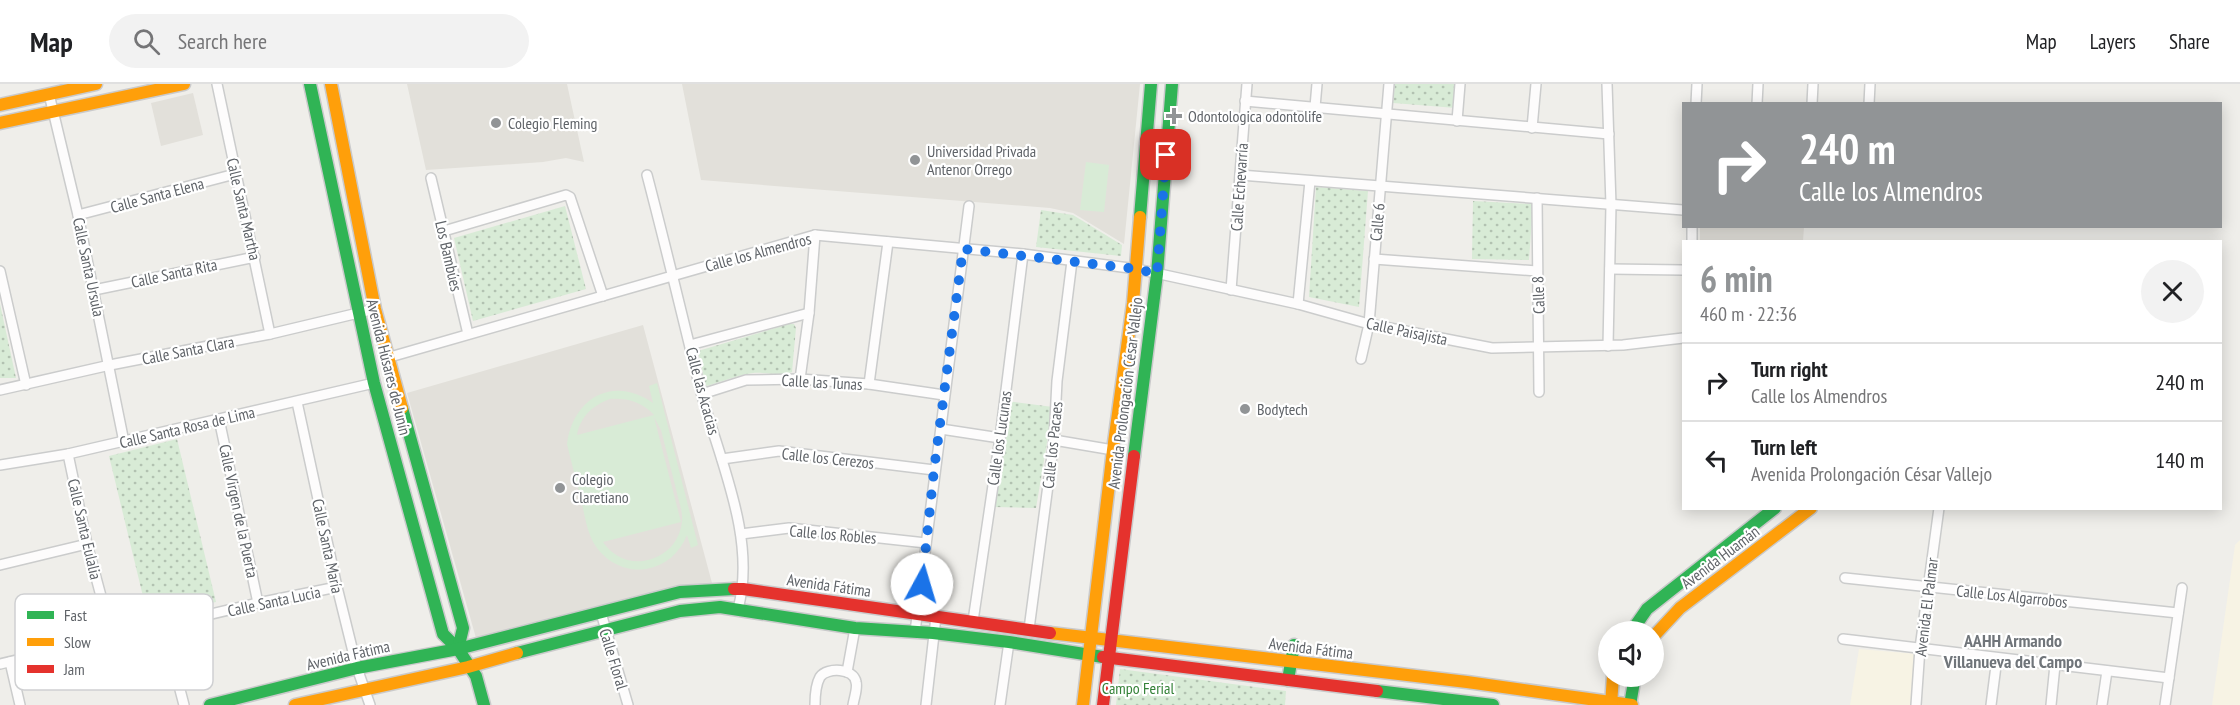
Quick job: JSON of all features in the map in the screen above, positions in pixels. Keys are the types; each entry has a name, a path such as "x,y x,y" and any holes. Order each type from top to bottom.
{"main road":[{"path":"0,105 96,84"},
{"path":"0,123 184,84"},
{"name":"Avenida Húsares de Junín","path":"310,84 374,383 442,634 459,649 468,667 476,676 484,705"},
{"name":"Avenida Húsares de Junín","path":"331,84 375,309 463,628 459,649"},
{"name":"Avenida Prolongación César Vallejo","path":"1083,705 1137,269 1151,84"},
{"name":"Avenida Prolongación César Vallejo","path":"1103,705 1157,274 1172,84"},
{"path":"1133,303 1138,309 1134,330 1141,339 1149,342"},
{"path":"1124,367 1136,362 1144,372"},
{"path":"398,472 420,466"},
{"name":"Avenida Huamán","path":"1639,621 1647,609 1772,510"},
{"name":"Avenida Huamán","path":"1664,623 1808,510"},
{"path":"1098,582 1103,588 1111,590 1117,585"},
{"name":"Avenida Fátima","path":"210,705 357,668 459,649 680,592 743,589 1092,639 1467,682 1630,705"},
{"name":"Avenida Fátima","path":"295,705 468,667 680,611 720,607 855,628 933,633 1009,642 1109,658 1493,705"},
{"path":"1288,680 1294,645"},
{"path":"1464,701 1467,682"},
{"path":"1611,703 1612,687"},
{"path":"1630,705 1633,687"}],"street":[{"name":"Calle Santa Martha","path":"217,84 270,334"},
{"name":"Calle Echevarría","path":"1231,290 1247,84"},
{"path":"1315,107 1317,84"},
{"name":"Calle 6","path":"1361,359 1369,324 1389,84"},
{"path":"1457,121 1460,84"},
{"path":"1532,128 1536,84"},
{"path":"1607,84 1611,205 1608,346"},
{"path":"1696,102 1697,84"},
{"path":"1757,102 1758,84"},
{"path":"1812,102 1813,84"},
{"path":"1869,102 1870,84"},
{"name":"Calle Santa Ursula","path":"49,94 78,215 124,442"},
{"path":"1245,101 1609,134"},
{"name":"Calle Santa Elena","path":"78,215 235,174"},
{"name":"Calle las Acacias","path":"647,175 702,394 722,459 741,534 743,589 738,609"},
{"path":"1240,175 1682,210"},
{"name":"Los Bambúes","path":"431,178 468,334"},
{"path":"1298,304 1310,180"},
{"path":"444,231 566,195 570,197 603,296"},
{"name":"Calle 8","path":"1537,198 1539,392"},
{"path":"915,632 969,206"},
{"name":"Calle los Almendros","path":"390,357 815,235 1023,254 1137,269"},
{"path":"800,379 809,313 815,235"},
{"path":"868,384 888,242"},
{"name":"Calle los Lucunas","path":"973,621 1000,438 1023,254"},
{"name":"Calle Santa Rita","path":"94,290 255,257"},
{"path":"1374,260 1537,271"},
{"name":"Calle los Pacaes","path":"1029,629 1054,440 1057,381 1072,261"},
{"path":"1610,268 1682,270"},
{"name":"Calle Paisajista","path":"1137,269 1298,304 1369,324 1492,348 1608,346 1682,338"},
{"path":"0,271 26,385"},
{"name":"Calle Santa Clara","path":"0,390 110,365 270,334 375,309"},
{"path":"690,345 809,313"},
{"name":"Calle las Tunas","path":"702,394 746,380 800,379 868,384 944,395"},
{"name":"Calle Santa Rosa de Lima","path":"0,465 124,442 374,383"},
{"name":"Calle Santa María","path":"297,402 337,587 357,668 369,705"},
{"name":"Calle Virgen de la Puerta","path":"219,419 258,603"},
{"path":"941,429 1000,438"},
{"path":"1054,440 1113,450"},
{"name":"Calle los Cerezos","path":"722,459 779,451 934,470"},
{"name":"Calle Santa Eulalia","path":"68,454 100,594"},
{"name":"Avenida El Palmar","path":"1916,705 1920,648 1939,510"},
{"name":"Calle los Robles","path":"741,534 789,528 926,543"},
{"path":"0,565 87,544"},
{"name":"Calle Los Algarrobos","path":"1845,578 2178,613"},
{"path":"1684,579 1698,595"},
{"name":"Calle Santa Lucia","path":"213,614 337,587"},
{"path":"2166,705 2182,588"},
{"name":"Calle Floral","path":"601,613 628,705"},
{"path":"926,705 936,617"},
{"path":"847,672 855,628"},
{"path":"1843,639 2169,678"},
{"path":"1000,705 1009,642"},
{"path":"1991,705 1997,658"},
{"path":"5,663 20,705"},
{"path":"2051,705 2055,665"},
{"path":"815,705 820,677 830,671 847,672 854,677 856,683 853,705"},
{"path":"2102,705 2107,671"},
{"path":"180,690 184,705"}],"shaded area":[{"name":"Colegio Fleming","path":"407,84 567,84 584,162 566,158 543,162 426,170"},
{"name":"Universidad Privada Antenor Orrego","path":"682,84 1140,84 1124,244 1073,213 1050,208 701,180"},
{"path":"193,93 203,135 161,146 151,103"},
{"path":"1700,228 1804,228 1803,240 1700,240"},
{"name":"Colegio Claretiano","path":"643,325 712,583 476,638 407,393"},
{"path":"2240,540 2240,705 2212,705 2235,545"},
{"path":"1859,649 1917,654 1912,705 1850,705"}],"green space":[{"path":"1395,84 1457,84 1456,108 1393,103"},
{"path":"1086,162 1109,165 1104,212 1080,210"},
{"path":"1316,187 1368,191 1359,307 1309,297"},
{"path":"1473,201 1533,204 1529,260 1472,259"},
{"path":"565,206 586,289 473,321 454,238"},
{"path":"1041,210 1073,215 1122,245 1121,256 1036,247"},
{"path":"0,304 16,378 0,378"},
{"path":"794,324 796,328 792,372 753,373 706,386 698,351"},
{"path":"657,383 698,545 691,548 687,535 671,558 653,567 637,570 612,562 594,543 587,525 567,444 577,414 586,403 597,396 624,391 653,403 649,386","holes":["610,399 634,402 645,407 654,415 577,435 588,412","654,417 661,430 682,513 681,529 670,548 658,557 631,561 615,554 603,542 681,522"]},
{"path":"1007,401 1053,407 1036,508 993,507"},
{"path":"177,439 216,602 213,603 213,594 142,594 109,456"},
{"name":"Campo Ferial","path":"1120,669 1286,691 1285,705 1116,705"}],"traffic: fast":[{"path":"310,84 374,383 443,634 458,649 476,676 484,705"},
{"path":"1140,217 1151,84"},
{"path":"1134,456 1157,274 1172,84"},
{"path":"402,408 463,628 458,649"},
{"path":"1639,621 1647,609 1772,510"},
{"path":"210,705 357,668 458,649 680,592 734,589"},
{"path":"517,653 680,611 720,607 855,628 933,633 1103,657"},
{"path":"1288,680 1294,645"},
{"path":"1630,705 1633,687"},
{"path":"1377,691 1493,705"}],"traffic: slow":[{"path":"0,105 96,84"},
{"path":"0,123 184,84"},
{"path":"331,84 375,309 402,408"},
{"path":"1083,705 1133,303 1140,217"},
{"path":"1664,625 1680,608 1808,510"},
{"path":"1050,633 1467,682 1632,705"},
{"path":"295,705 468,667 517,653"},
{"path":"1611,705 1612,687"}],"traffic: jam":[{"path":"1103,705 1134,456"},
{"path":"734,589 1050,633"},
{"path":"1103,657 1377,691"}],"place":[{"name":"Odontologica odontolife","path":"1174,116"},
{"name":"Colegio Fleming","path":"496,123"},
{"name":"Universidad Privada Antenor Orrego","path":"915,160"},
{"name":"Bodytech","path":"1245,409"},
{"name":"Colegio Claretiano","path":"560,488"}],"district":[{"name":"AAHH Armando Villanueva del Campo","path":"2013,651"}],"route":[{"path":"922,584 934,470 963,249 1023,254 1137,269 1157,274 1166,155"}]}
